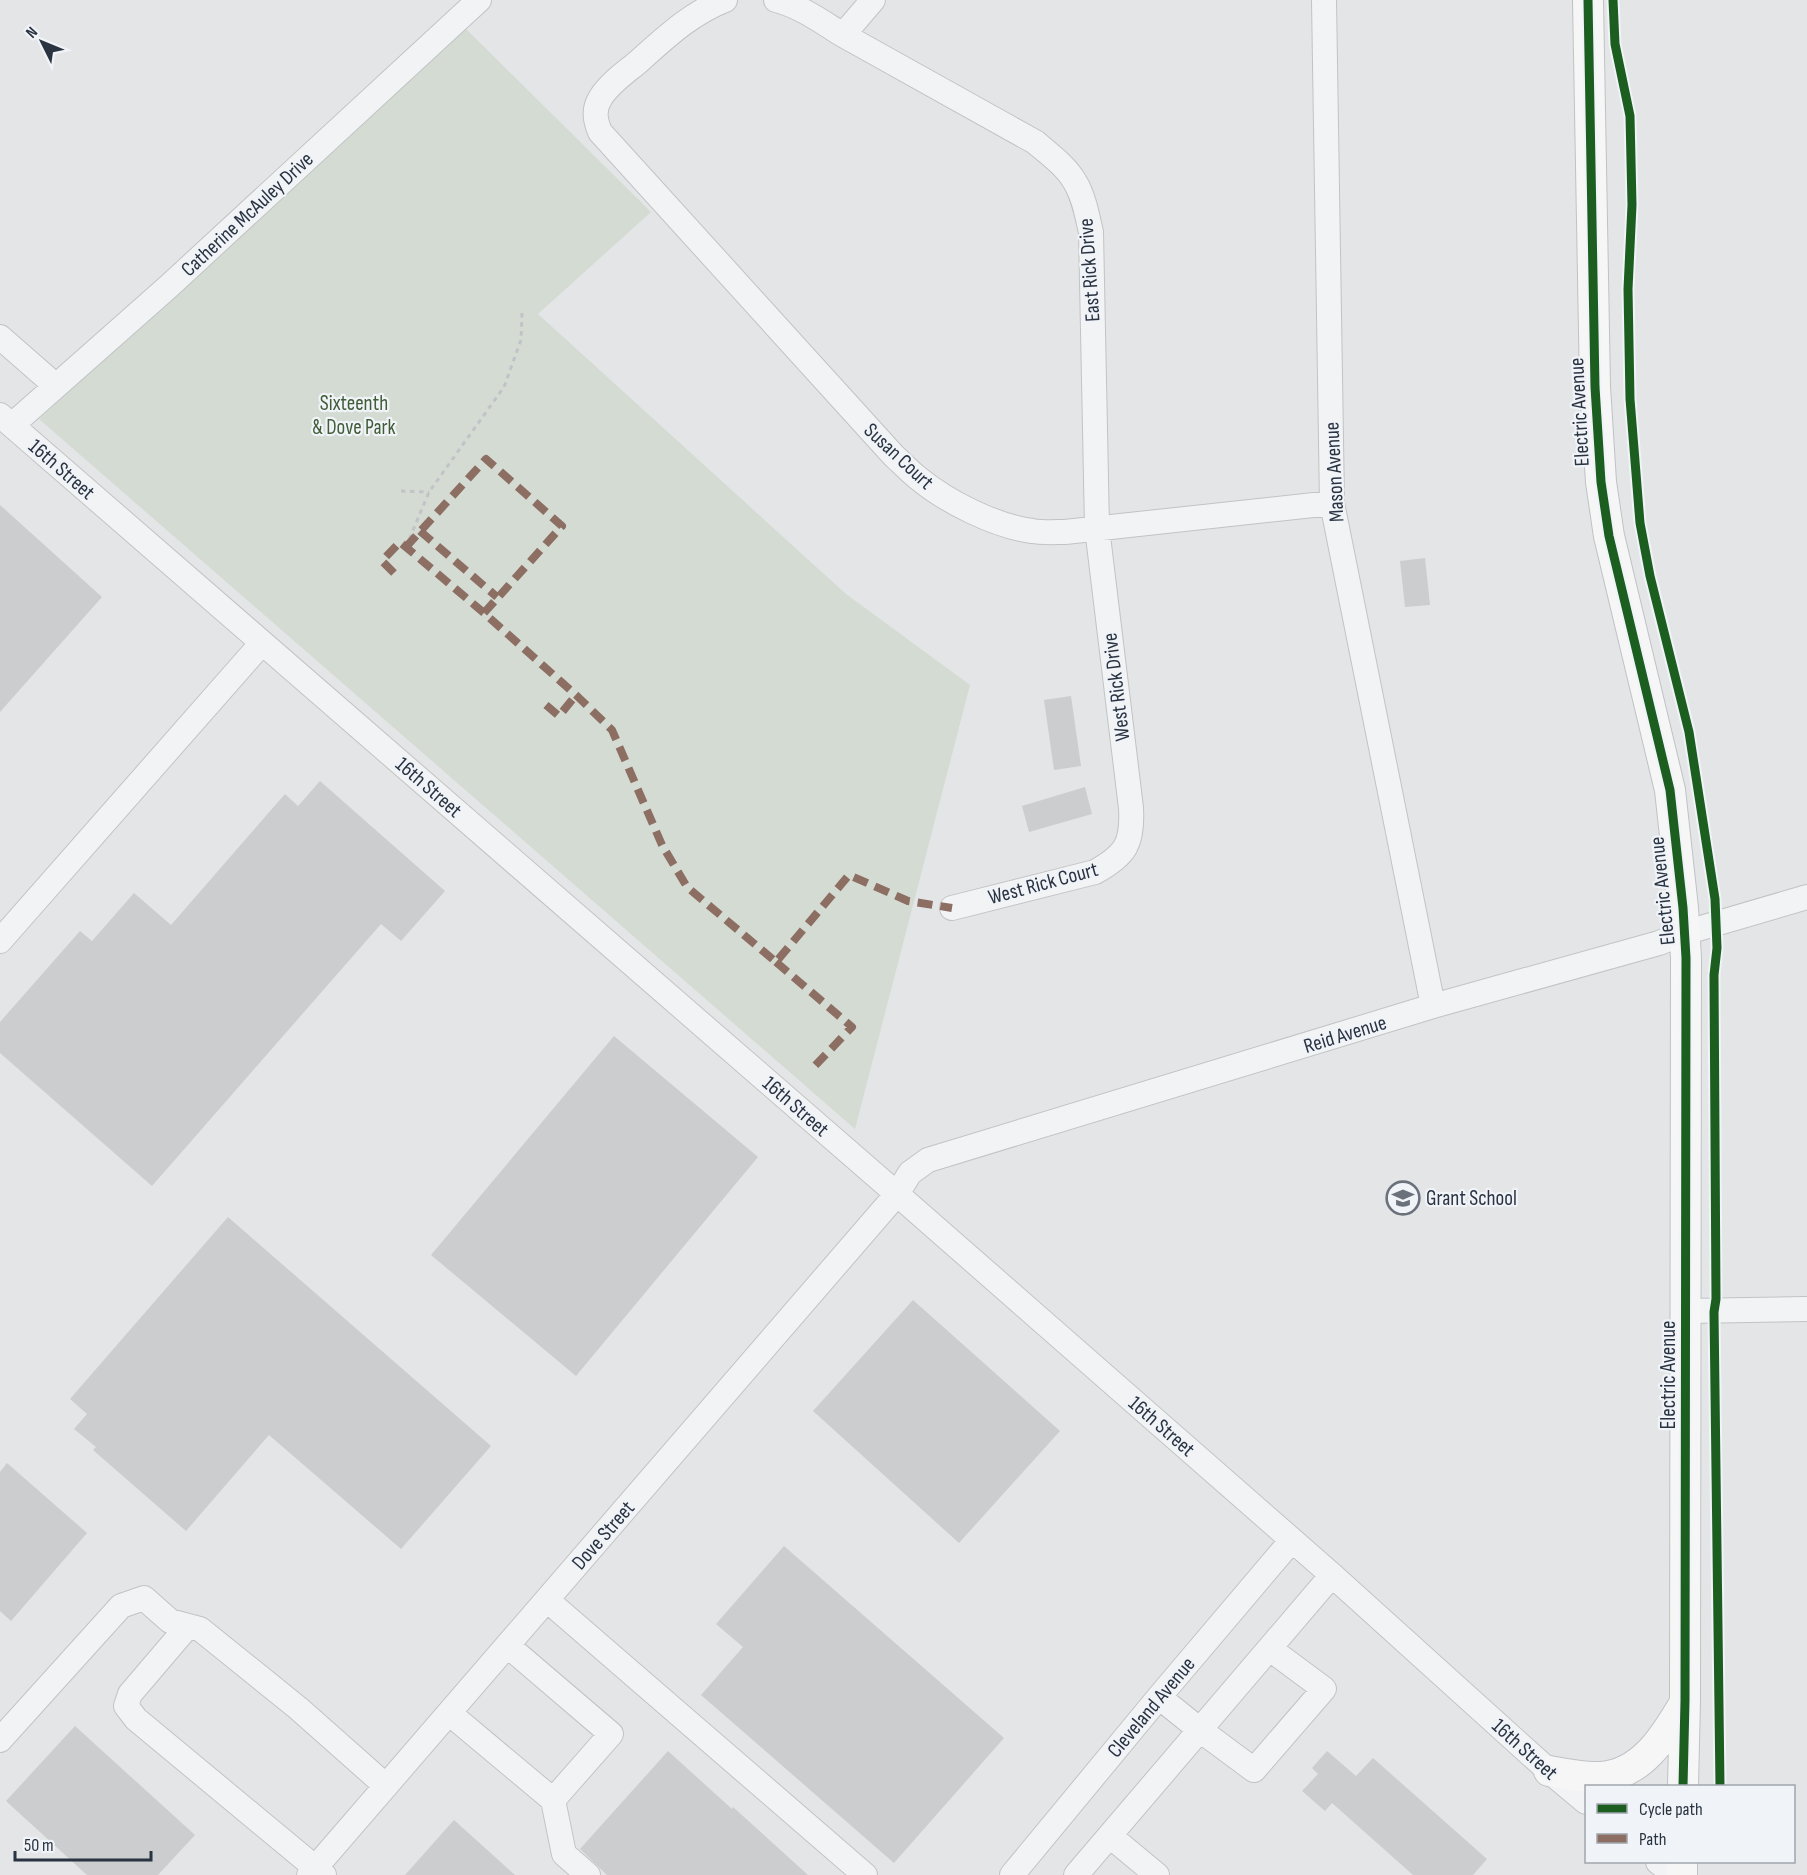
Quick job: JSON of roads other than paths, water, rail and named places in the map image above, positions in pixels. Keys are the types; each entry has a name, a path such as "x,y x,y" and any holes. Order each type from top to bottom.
{"main road":[{"name":"Electric Avenue","path":"1588,0 1595,387 1601,482 1609,536 1670,790 1686,958 1683,1785"},
{"path":"1549,1771 1603,1777 1629,1769 1660,1743 1685,1701"}],"street":[{"name":"Catherine McAuley Drive","path":"6,420 56,386 168,287 479,0"},
{"name":"Susan Court","path":"725,0 701,11 681,25 618,79 600,98 594,117 600,132 894,456 919,479 964,507 1005,524 1033,532 1065,532 1332,504"},
{"name":"East Rick Drive","path":"776,0 814,17 1035,142 1057,160 1074,180 1083,199 1091,232 1097,528"},
{"path":"843,35 873,0"},
{"name":"Mason Avenue","path":"1324,0 1332,504 1433,1006"},
{"path":"0,337 56,386"},
{"name":"16th Street","path":"6,420 897,1194 1585,1800"},
{"name":"West Rick Drive","path":"1097,528 1131,808 1132,821 1127,847"},
{"path":"0,941 262,644"},
{"name":"West Rick Court","path":"952,908 1095,872 1107,865 1127,847"},
{"name":"Reid Avenue","path":"897,1194 910,1173 928,1160 1433,1006 1659,943 1684,933 1807,897"},
{"name":"Dove Street","path":"316,1873 386,1786 897,1194"},
{"path":"1686,1311 1807,1309"},
{"name":"Cleveland Avenue","path":"1012,1875 1292,1540"},
{"path":"1076,1875 1332,1575"},
{"path":"0,1740 122,1606 144,1598 170,1622 200,1629 290,1701 386,1786"},
{"path":"547,1600 865,1875"},
{"path":"188,1626 130,1694 126,1706 136,1719 316,1873"},
{"path":"508,1646 611,1734 553,1800"},
{"path":"1159,1697 1254,1770 1324,1689 1270,1649"},
{"path":"449,1713 553,1800 564,1854 588,1875"},
{"path":"1110,1836 1157,1875"},
{"path":"1659,1863 1675,1875"}],"place":[{"name":"Grant School","path":"1403,1198"}],"park label":[{"name":"Sixteenth & Dove Park","path":"354,415"}]}
